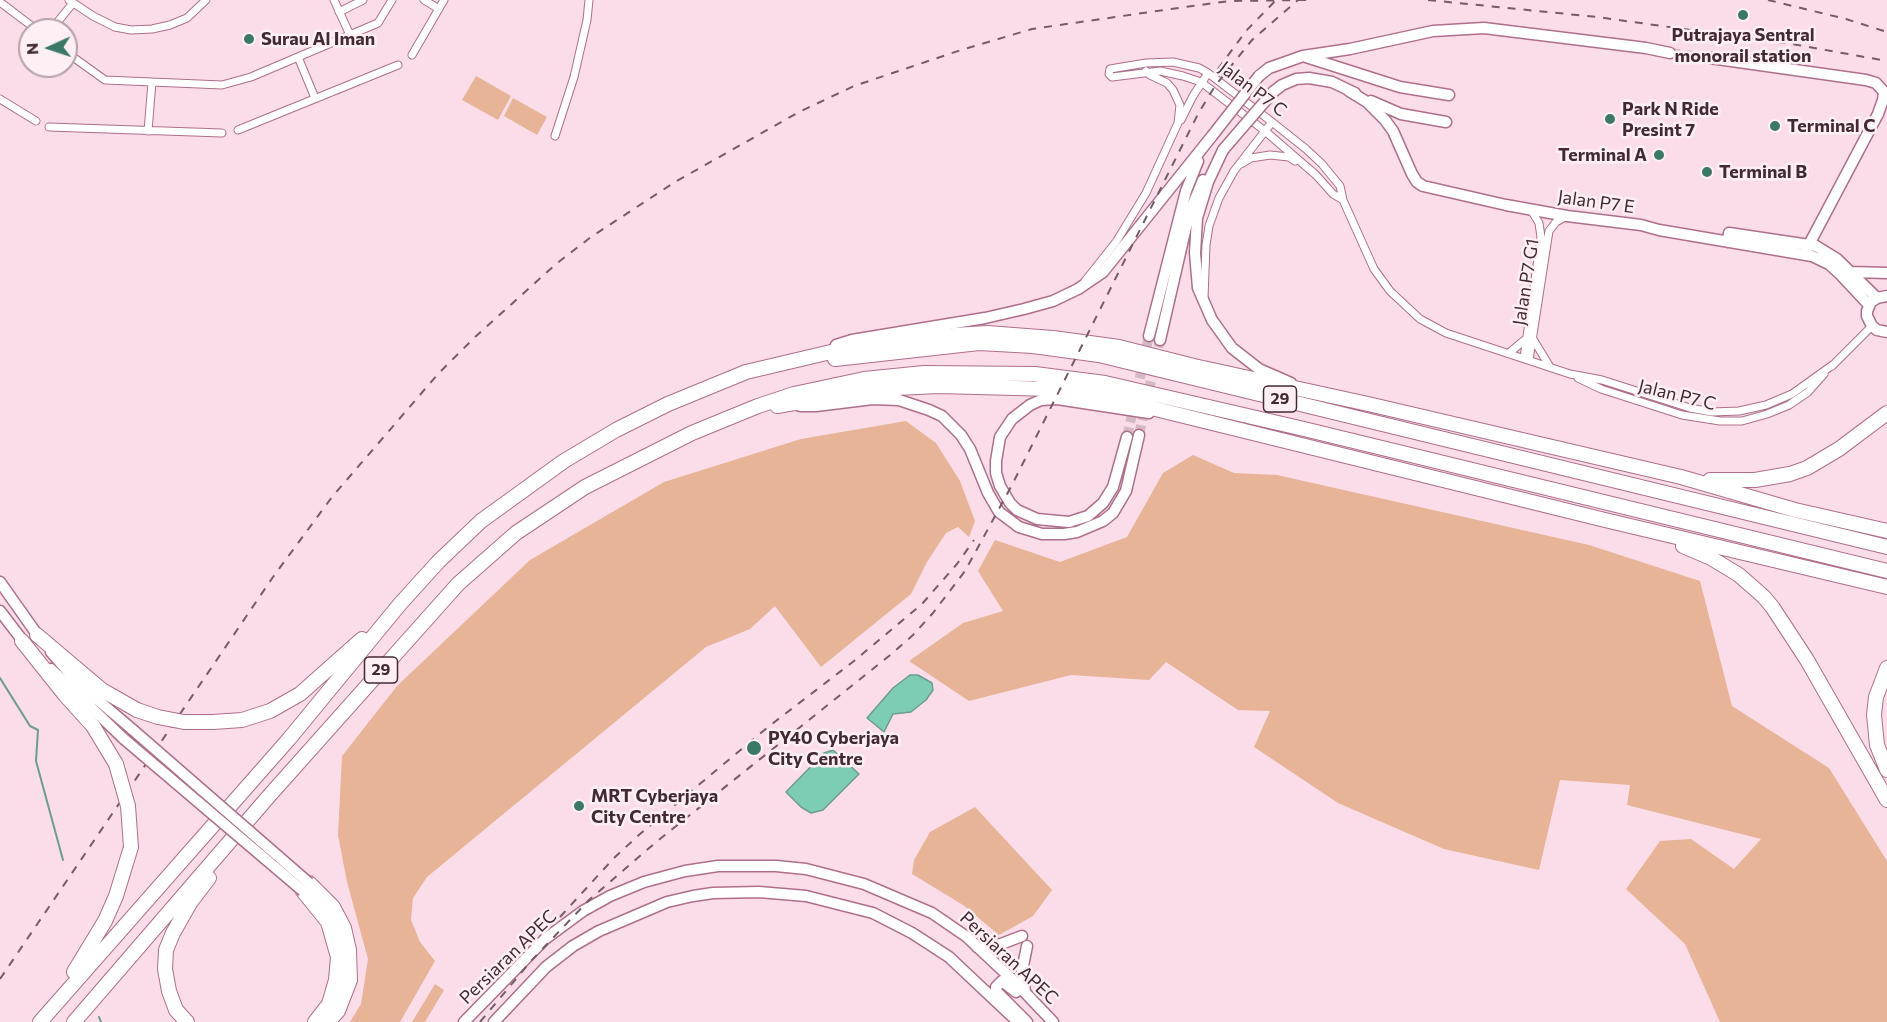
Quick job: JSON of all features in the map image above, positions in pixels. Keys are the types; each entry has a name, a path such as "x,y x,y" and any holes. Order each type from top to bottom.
{"highway":[{"path":"668,404 746,372 852,347 955,335 1020,334 1119,347 1681,477 1795,510 1887,531"},
{"name":"29","path":"40,1022 288,739 400,604 438,562 481,521 564,461 616,430 668,404 721,385 828,360 979,343 1034,346 1099,355 1887,547"},
{"name":"29","path":"74,1022 269,796 458,584 516,533 585,487 692,433 794,394 854,380 924,373 1035,374 1105,383 1887,571"},
{"path":"758,406 784,406 876,388 938,386 1053,389 1111,398 1887,587"},
{"path":"1681,477 1733,481 1790,474 1821,461 1887,413"},
{"path":"1605,520 1697,551 1739,575 1764,597 1780,617 1807,660 1887,800"},
{"path":"37,635 102,690 136,710 184,722 242,720 270,711 300,694 400,604"},
{"path":"22,641 93,726 116,764 128,806 131,847 116,896 105,921 53,1006"},
{"path":"1887,668 1876,697 1874,715 1877,745 1887,770"},
{"path":"187,1022 176,1010 169,991 165,969 166,950 190,903 269,796"},
{"path":"306,887 328,922 338,957 336,980 329,1004 315,1022"},
{"path":"306,887 333,906 344,928 349,950 350,980 338,1011 328,1022"}],"street":[{"path":"60,18 71,2 115,27 131,30 152,29 187,18 206,0"},
{"path":"334,0 350,35"},
{"path":"339,12 363,0"},
{"path":"78,61 105,80 222,86 378,23 392,0"},
{"path":"424,0 439,9"},
{"path":"412,55 444,0"},
{"path":"555,136 574,77 587,20 589,0"},
{"path":"0,2 21,18"},
{"path":"746,372 852,340 985,318 1024,309 1053,301 1078,289 1103,272 1259,76 1269,68 1303,56 1433,32 1484,28 1670,53"},
{"path":"1303,56 1400,87 1449,95"},
{"path":"298,57 315,98"},
{"path":"1710,58 1866,80 1876,83 1884,92 1878,114 1806,249"},
{"name":"Jalan P7 C","path":"1342,200 1265,131 1201,82 1172,73 1146,72 1112,77 1109,70 1146,63 1173,62 1208,73 1322,164 1340,186 1342,200 1374,268 1401,303 1420,320 1446,333 1570,374 1600,389 1682,415 1720,421 1742,421 1790,405 1808,392 1872,327"},
{"path":"1146,63 1146,72 1167,83 1178,98 1180,113 1175,133"},
{"path":"238,130 398,65"},
{"path":"1078,289 1116,242 1146,193 1201,82 1208,73"},
{"path":"1212,136 1193,170 1186,191 1154,338 1193,202 1208,171 1223,150 1273,92 1282,85 1296,79 1309,78 1332,82 1401,114 1446,122"},
{"path":"148,130 152,82"},
{"name":"Jalan P7 E","path":"1349,91 1367,102 1385,120 1393,131 1417,182 1423,186 1453,195 1531,210 1641,225 1659,231 1806,249 1824,249 1851,272 1878,300"},
{"path":"0,99 36,121"},
{"path":"1204,304 1206,245 1209,226 1219,198 1234,171 1272,122"},
{"path":"49,127 222,133"},
{"path":"1223,150 1208,182 1197,218 1196,272 1204,304 1212,320 1232,348 1260,369 1287,381 1368,404"},
{"path":"1234,171 1241,164 1259,156 1289,157 1303,164"},
{"name":"Jalan P7 G1","path":"1530,338 1541,237 1539,223 1531,210"},
{"name":"Jalan P7 G1","path":"1526,359 1549,231 1556,222 1567,216"},
{"name":"Jalan P7 E","path":"1806,249 1878,300"},
{"path":"1851,272 1887,273"},
{"path":"1878,300 1867,316 1872,327 1887,332"},
{"path":"1509,353 1530,338 1550,368"},
{"path":"784,406 816,406 886,399 899,400 942,416 961,435 999,512 1019,527 1042,534 1077,532 1103,521 1113,513 1126,491 1139,435"},
{"path":"1127,437 1113,487 1103,503 1088,516 1069,522 1037,519 1017,510 1000,486 996,473 1000,437 1012,419 1030,405 1041,400 1057,399 1202,422"},
{"path":"0,582 37,635 79,684 306,887"},
{"path":"0,611 22,641 124,739 306,887"},
{"name":"Persiaran APEC","path":"464,1022 545,939 583,911 610,896 644,882 718,866 806,868 864,884 932,913 977,947 1053,1022"},
{"name":"Persiaran APEC","path":"494,1022 546,967 573,946 599,931 667,902 713,893 759,892 806,896 873,913 883,918 912,933 949,957 1018,1022"},
{"path":"977,947 1024,941 1022,971 1025,992"},
{"path":"1027,1022 996,991 1000,982 1009,985 1047,1022"}],"shaded area":[{"path":"476,76 511,96 498,120 462,100"},
{"path":"513,98 547,117 537,135 504,116"},
{"path":"906,421 936,443 960,481 975,521 969,537 958,527 946,533 927,562 911,594 821,667 775,606 750,629 706,647 427,877 413,898 411,920 420,942 435,961 400,1022 350,1022 361,1004 368,959 347,882 338,835 342,756 397,686 530,560 664,482 801,439"},
{"path":"1193,455 1234,473 1277,475 1589,545 1700,581 1732,706 1829,768 1887,861 1887,1022 1720,1022 1685,944 1626,889 1660,841 1691,839 1734,869 1761,839 1627,805 1630,785 1560,780 1539,870 1444,849 1338,803 1254,747 1270,711 1238,710 1166,662 1149,680 1071,675 969,701 909,661 963,623 1003,611 978,571 995,540 1060,562 1127,537 1163,473"},
{"path":"910,675 918,675 932,683 933,690 926,700 911,712 893,714 884,732 867,718 893,688"},
{"path":"833,750 859,774 823,810 811,813 801,807 786,792 824,753"},
{"path":"975,807 1052,890 1033,916 999,935 963,905 912,874 914,860 930,832"},
{"path":"435,984 444,990 425,1022 412,1022"}],"waterway":[{"path":"0,678 30,726 38,730 36,761 63,860"},
{"path":"99,1017 101,1022"}],"tunnel":[{"path":"1670,53 1710,58"},
{"path":"1127,437 1149,336"},
{"path":"1139,435 1160,340"}],"railway":[{"path":"1218,69 1246,31 1276,0"},
{"path":"480,1022 531,961 589,900 655,843 889,656 933,613 965,571 1012,485 1198,114 1215,86 1252,40 1298,0"},
{"path":"0,979 273,577 332,497 438,374 475,337 556,264 591,237 675,182 799,112 854,86 961,50 1032,29 1229,1 1307,0"},
{"path":"1428,0 1597,17 1792,44 1887,61"},
{"path":"1768,0 1846,19 1887,32"},
{"path":"560,917 614,858 640,834 768,727 854,661 922,604 957,564 974,540"}],"place":[{"name":"Putrajaya Sentral monorail station","path":"1743,15"},
{"name":"Surau Al Iman","path":"249,39"},
{"name":"Park N Ride Presint 7","path":"1610,119"},
{"name":"Terminal C","path":"1775,126"},
{"name":"Terminal A","path":"1659,155"},
{"name":"Terminal B","path":"1707,172"},
{"name":"PY40 Cyberjaya City Centre","path":"754,748"},
{"name":"MRT Cyberjaya City Centre","path":"579,806"}]}
